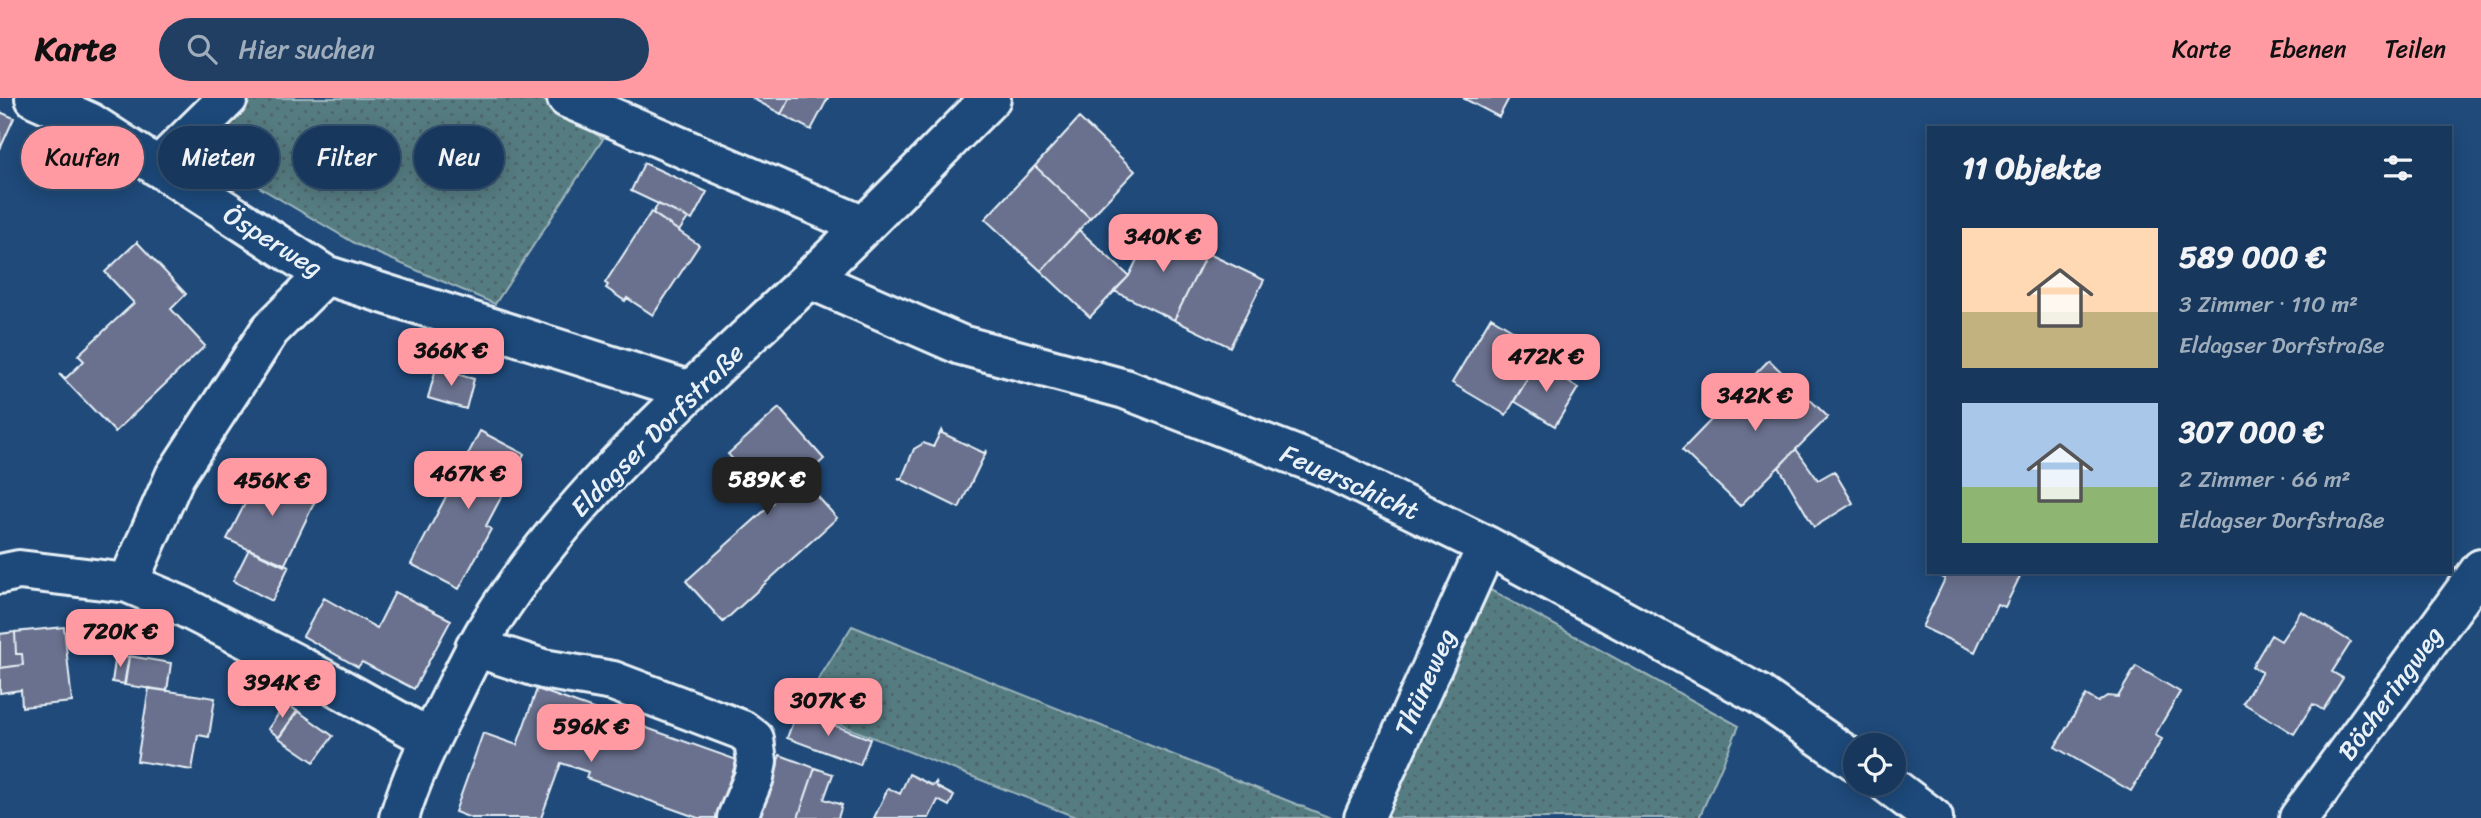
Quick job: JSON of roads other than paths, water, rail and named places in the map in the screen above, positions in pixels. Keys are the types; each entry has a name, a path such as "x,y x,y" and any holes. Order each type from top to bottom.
{"street":[{"name":"Ösperweg","path":"35,98 89,122 158,167"},
{"path":"200,126 228,98"},
{"path":"567,98 864,226"},
{"name":"Eldagser Dorfstraße","path":"399,818 409,785 429,738 475,647 544,547 600,484 691,391 810,279 991,98"},
{"name":"Ösperweg","path":"192,189 324,275 691,391"},
{"path":"128,583 175,476 270,330 324,275"},
{"name":"Feuerschicht","path":"810,279 961,345 1125,389 1328,468 1487,546 1760,695 1843,753"},
{"name":"Thüneweg","path":"1364,818 1487,546"},
{"name":"Böcheringweg","path":"2298,818 2481,569"},
{"path":"0,574 19,570 128,583 183,606 298,665 429,738"},
{"path":"475,647 543,669 613,681 742,730 754,739 757,762 737,818"},
{"path":"1904,796 1933,818"}]}
